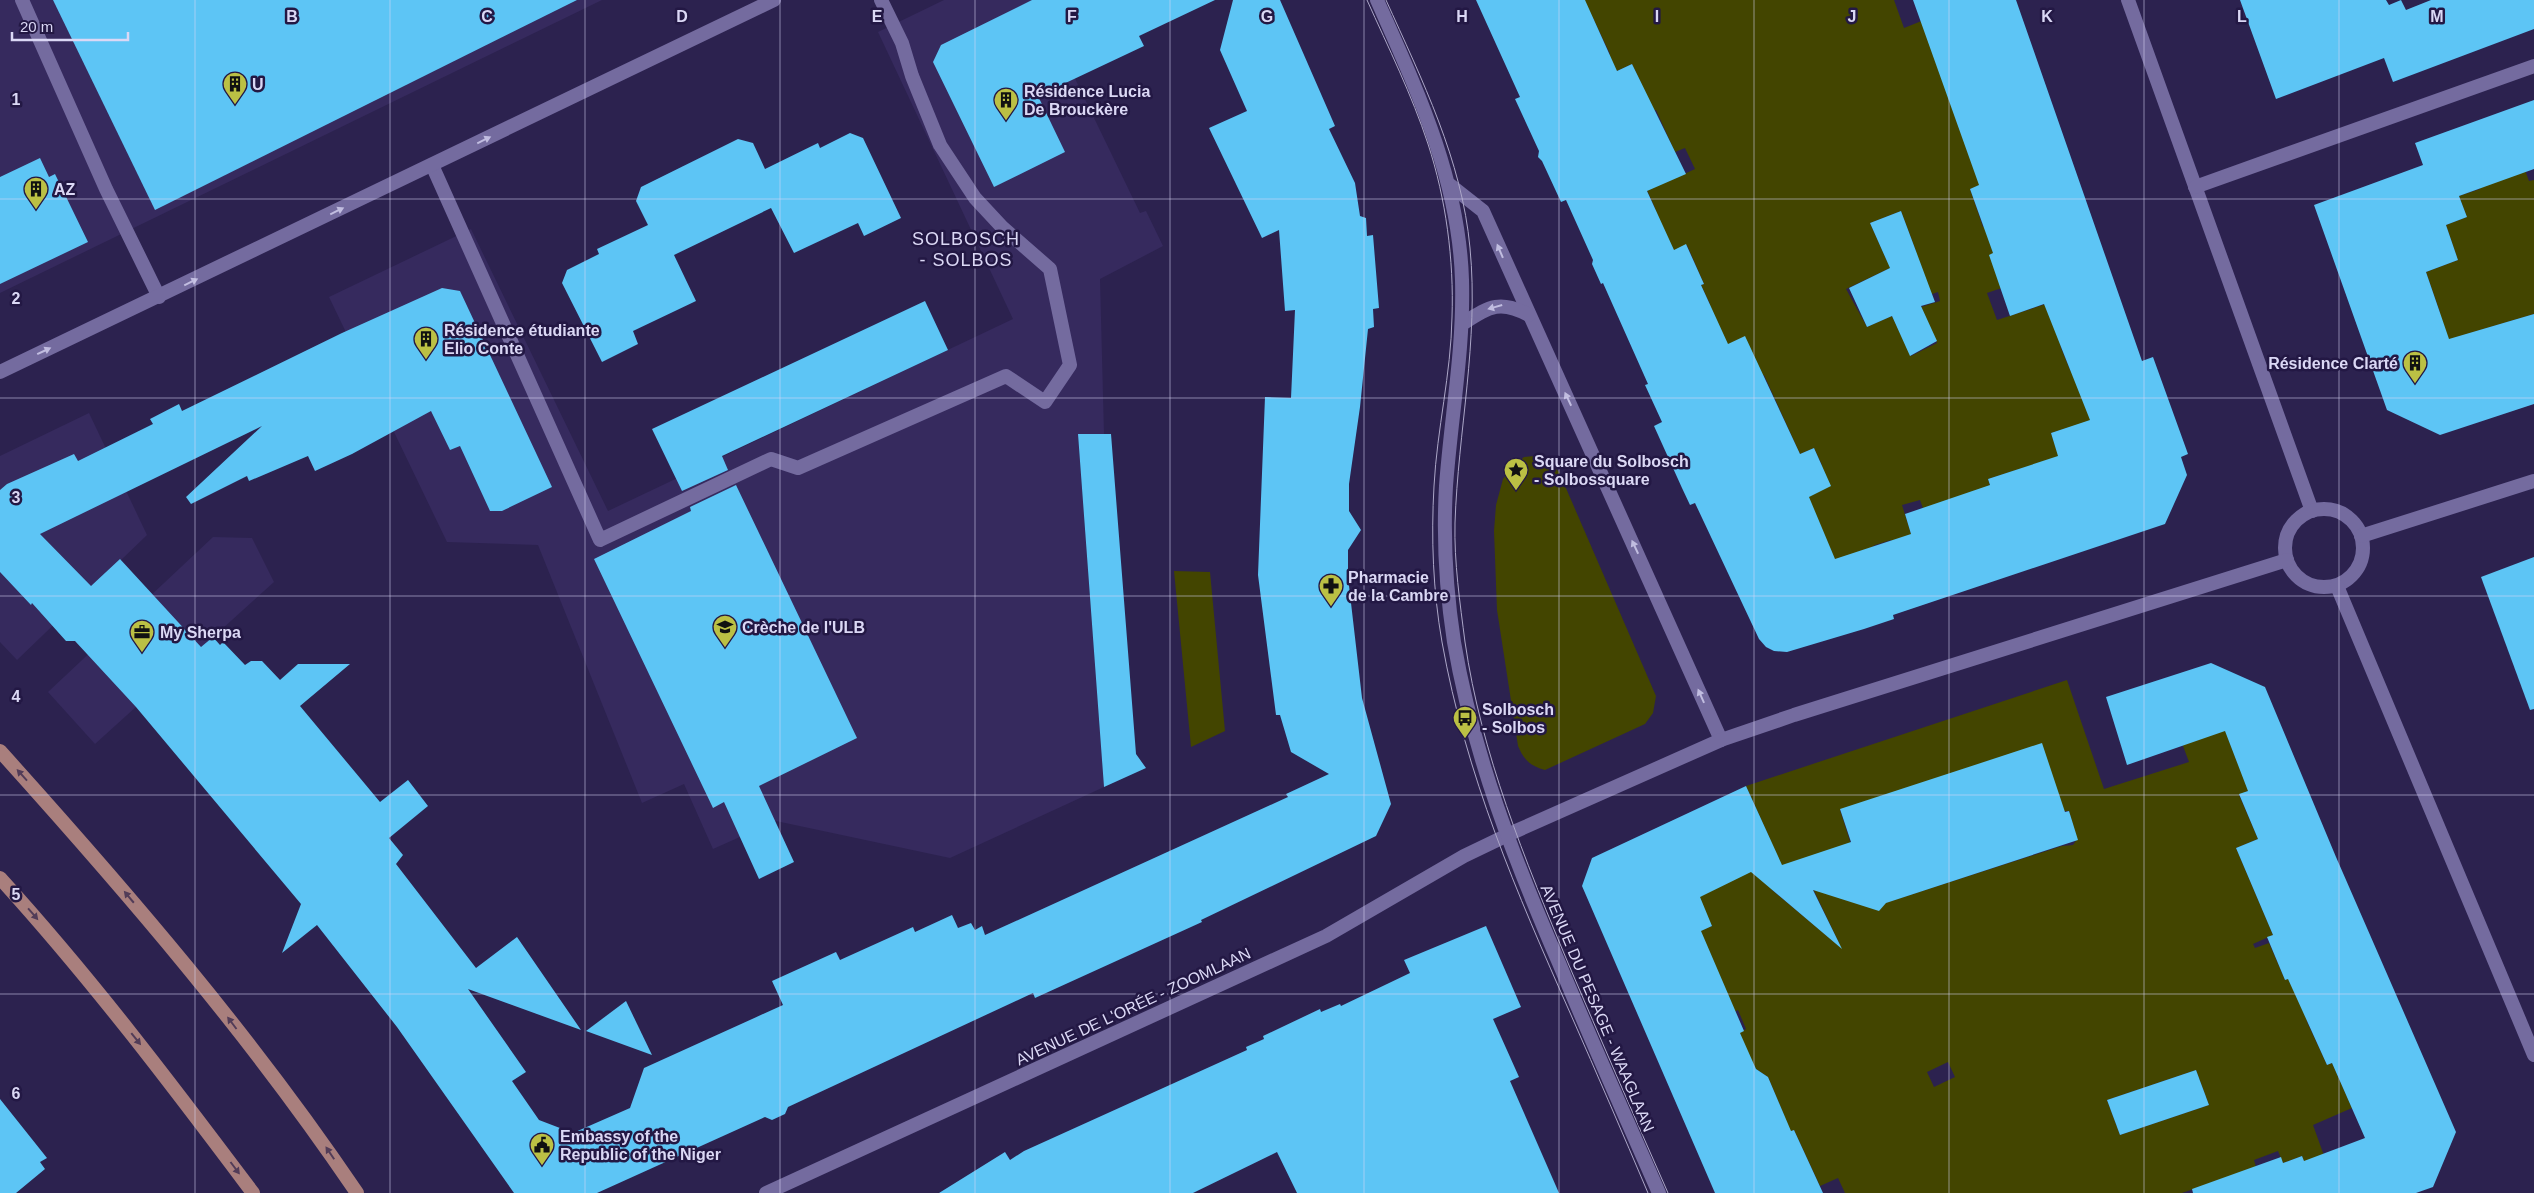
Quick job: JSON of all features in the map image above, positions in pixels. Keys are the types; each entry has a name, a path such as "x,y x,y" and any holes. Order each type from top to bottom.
{"main road":[{"path":"0,751 85,846 202,984 326,1147 357,1193"},
{"path":"0,878 36,917 162,1072 253,1193"}],"street":[{"path":"22,0 106,189 159,297"},
{"path":"0,372 774,0"},
{"path":"432,165 600,540 771,459 798,468 1006,376 1045,402 1070,366 1050,269 1002,228 976,198 940,145 912,76 902,43 881,0"},
{"path":"1377,0 1421,98 1450,185 1461,262 1462,324 1446,485 1445,529 1448,591 1454,643 1474,729 1507,836 1721,740 1794,715 2287,560"},
{"path":"2128,0 2312,511"},
{"path":"2195,187 2534,66"},
{"path":"1450,185 1483,211 1721,740"},
{"path":"1462,324 1484,310 1504,304 1529,315"},
{"path":"2361,536 2534,481"},
{"path":"2324,509 2347,516 2356,525 2361,536 2362,560 2348,580 2337,586 2321,587 2306,583 2294,573 2287,560 2285,548 2287,536 2302,517 2312,511 2324,509"},
{"path":"2337,586 2534,1055"},
{"name":"AVENUE DE L'ORÉE - ZOOMLAAN","path":"766,1193 1326,936 1464,856 1507,836"},
{"name":"AVENUE DU PESAGE - WAAGLAAN","path":"1507,836 1530,897 1659,1193"}],"shaded area":[{"name":"U","path":"0,0 602,0 0,293"},
{"path":"944,0 1037,0 1140,213 1146,211 1163,246 1100,279 1104,434 1078,434 1104,787 950,858 776,821 713,849 684,784 642,803 538,545 447,542 329,297 471,229 608,511 1013,319 878,32"},
{"path":"1577,0 1894,0 1904,28 1924,20 1981,185 1970,189 1983,227 1991,224 2040,275 1987,293 1997,320 2055,301 2061,348 2070,370 2110,419 2077,425 2051,433 2071,493 2026,467 1988,479 1995,503 1924,511 1920,500 1902,505 1913,540 1893,546 1891,540 1875,545 1815,584 1803,519 1817,467 1822,465 1814,448 1800,454 1764,375 1738,387 1724,346 1704,307 1710,304 1701,285 1704,284 1687,245 1662,256 1655,208 1646,188 1669,181 1695,169 1685,148 1675,152 1656,110 1649,113 1636,88 1642,85 1632,64 1606,76 1599,60 1610,54 1593,18","holes":["1901,211 1916,251 1887,261 1870,223","1890,268 1906,303 1938,292 1940,301 1921,307 1937,343 1911,356 1892,316 1867,327 1846,289"]},
{"path":"2521,159 2529,181 2534,180 2534,314 2457,337 2460,345 2413,322 2440,312 2426,272 2458,260 2446,225 2467,217 2459,196 2480,189 2476,176"},
{"path":"89,413 147,535 17,660 0,642 0,456"},
{"path":"1535,456 1548,461 1559,472 1656,696 1653,713 1645,724 1545,770 1535,767 1528,762 1518,746 1497,610 1494,531 1496,505 1503,479 1512,467 1524,457"},
{"path":"213,537 252,538 274,582 95,744 48,692"},
{"path":"1174,571 1210,572 1225,731 1191,747"},
{"path":"2067,680 2104,789 2189,762 2177,730 2220,717 2238,764 2254,788 2239,795 2258,839 2236,848 2273,935 2253,944 2255,948 2269,943 2285,980 2306,971 2307,1022 2327,1065 2332,1063 2352,1108 2313,1125 2327,1164 2307,1171 2302,1156 2283,1163 2278,1151 2254,1160 2256,1167 2182,1193 1845,1193 1838,1178 1820,1186 1794,1130 1781,1136 1784,1115 1768,1077 1756,1069 1754,1065 1752,1066 1738,1033 1746,1029 1738,1010 1734,1012 1693,934 1712,926 1680,871 1770,839 1746,786","holes":["1840,810 2069,811 2077,839 2073,845 2062,846 1885,903 1862,879","1806,874 1840,945 1839,946 1772,890","1948,1062 1955,1077 1934,1087 1927,1072","2196,1070 2209,1105 2120,1135 2107,1100"]}],"building":[{"name":"U","path":"53,0 577,0 155,210"},
{"name":"Résidence Lucia De Brouckère","path":"1032,0 1215,0 1139,36 1144,46 1038,96 1065,152 994,187 933,62 941,45"},
{"path":"1233,0 1280,0 1335,126 1329,129 1355,183 1360,216 1366,218 1367,236 1373,235 1379,308 1373,309 1374,327 1368,329 1360,407 1349,484 1349,511 1361,530 1348,550 1348,577 1362,698 1391,804 1376,836 1201,920 1202,922 1035,998 1033,993 788,1107 785,1114 772,1120 765,1117 597,1193 514,1193 397,1027 317,925 282,953 301,904 136,707 75,641 66,641 32,603 31,605 0,572 0,490 7,484 74,454 78,461 153,424 150,419 179,404 182,411 342,333 442,288 460,291 552,487 502,511 490,511 460,446 450,450 431,411 352,454 315,471 308,456 249,481 247,476 191,504 186,497 262,426 40,534 91,586 120,559 201,647 213,637 220,645 223,642 245,665 251,661 262,661 280,680 298,664 350,664 300,706 380,802 408,780 428,806 389,838 403,855 396,864 476,968 517,937 581,1030 468,989 526,1072 512,1081 539,1120 573,1133 630,1108 644,1068 783,1005 772,981 836,952 840,960 913,927 915,932 952,915 958,928 971,923 975,930 982,926 985,935 1288,797 1286,794 1329,774 1291,752 1280,715 1276,715 1258,575 1265,397 1291,398 1295,310 1285,311 1279,230 1262,238 1209,128 1247,111 1220,50"},
{"path":"1476,0 1585,0 1617,71 1632,64 1686,174 1647,191 1674,250 1686,244 1704,284 1701,285 1728,344 1745,336 1800,454 1814,448 1831,486 1809,497 1835,559 1911,534 1905,514 1990,485 1988,479 2058,456 2051,433 2090,420 2044,304 2010,316 1989,255 1993,253 1970,189 1979,185 1913,0 2016,0 2142,361 2153,357 2188,454 2181,457 2187,475 2165,524 1893,615 1894,619 1864,629 1787,652 1774,651 1766,647 1759,639 1695,503 1690,505 1654,426 1662,422 1645,385 1648,384 1603,283 1601,284 1592,264 1593,260 1566,200 1561,202 1542,161 1538,157 1539,151 1515,99 1520,97"},
{"path":"2240,0 2386,0 2389,5 2401,0 2406,10 2431,0 2534,0 2534,29 2393,82 2384,58 2276,99"},
{"path":"2534,100 2534,169 2459,196 2467,217 2446,225 2458,260 2426,272 2449,339 2534,314 2534,404 2440,435 2387,410 2314,205 2423,165 2415,143"},
{"path":"850,133 863,138 901,218 864,236 858,223 794,253 771,208 674,255 696,301 633,331 638,344 602,362 562,283 567,270 599,254 597,249 648,225 636,201 641,187 738,139 753,143 765,169 818,143 820,148"},
{"name":"AZ","path":"40,158 49,177 55,174 88,242 0,284 0,177"},
{"path":"1901,211 1935,302 1921,306 1937,341 1910,356 1892,316 1867,327 1849,288 1890,268 1870,223"},
{"path":"925,301 948,350 722,456 728,470 682,491 652,429"},
{"path":"1078,434 1111,434 1136,754 1146,768 1104,787"},
{"name":"Crèche de l'ULB","path":"736,485 857,738 759,786 794,862 759,879 724,802 713,808 594,559 691,511 690,507"},
{"path":"2534,557 2534,709 2530,710 2481,577"},
{"path":"2211,663 2265,687 2336,857 2456,1132 2433,1187 2416,1193 2193,1193 2192,1189 2281,1157 2283,1163 2302,1156 2304,1161 2365,1138 2332,1063 2327,1065 2288,979 2285,980 2267,937 2273,935 2236,848 2258,839 2239,794 2248,791 2225,731 2127,765 2106,697"},
{"path":"2042,743 2065,812 2069,811 2078,840 1886,903 1879,911 1813,890 1842,949 1751,872 1700,897 1712,926 1701,931 1744,1031 1740,1033 1756,1069 1768,1077 1791,1131 1794,1130 1823,1193 1715,1193 1582,886 1592,858 1746,786 1782,865 1851,842 1840,809"},
{"path":"1486,926 1521,1007 1493,1019 1519,1077 1510,1081 1559,1193 1297,1193 1277,1152 1193,1193 939,1193 1005,1152 1010,1160 1024,1151 1247,1050 1246,1047 1264,1039 1263,1036 1320,1009 1321,1012 1340,1004 1341,1006 1410,973 1404,960"},
{"path":"626,1001 652,1055 586,1031"},
{"path":"2196,1070 2209,1105 2120,1135 2107,1100"},
{"path":"0,1099 47,1158 40,1162 45,1169 16,1193 0,1193"}],"tram line":[{"path":"1367,0 1422,126 1440,186 1448,230 1452,274 1451,338 1436,465 1433,545 1439,623 1452,691 1479,786 1512,878 1648,1193"},
{"path":"1386,0 1438,121 1459,183 1466,215 1470,248 1472,317 1457,489 1455,553 1465,642 1472,683 1493,765 1536,885 1668,1193"}],"place":[{"name":"U","path":"235,105"},
{"name":"Résidence Lucia De Brouckère","path":"1006,121"},
{"name":"AZ","path":"36,210"},
{"name":"Résidence étudiante Elio Conte","path":"426,360"},
{"name":"Résidence Clarté","path":"2415,384"},
{"name":"Square du Solbosch - Solbossquare","path":"1516,491"},
{"name":"Pharmacie de la Cambre","path":"1331,607"},
{"name":"Crèche de l'ULB","path":"725,648"},
{"name":"My Sherpa","path":"142,653"},
{"name":"Solbosch - Solbos","path":"1465,739"},
{"name":"Embassy of the Republic of the Niger","path":"542,1166"}],"district":[{"name":"SOLBOSCH - SOLBOS","path":"966,249"}]}
